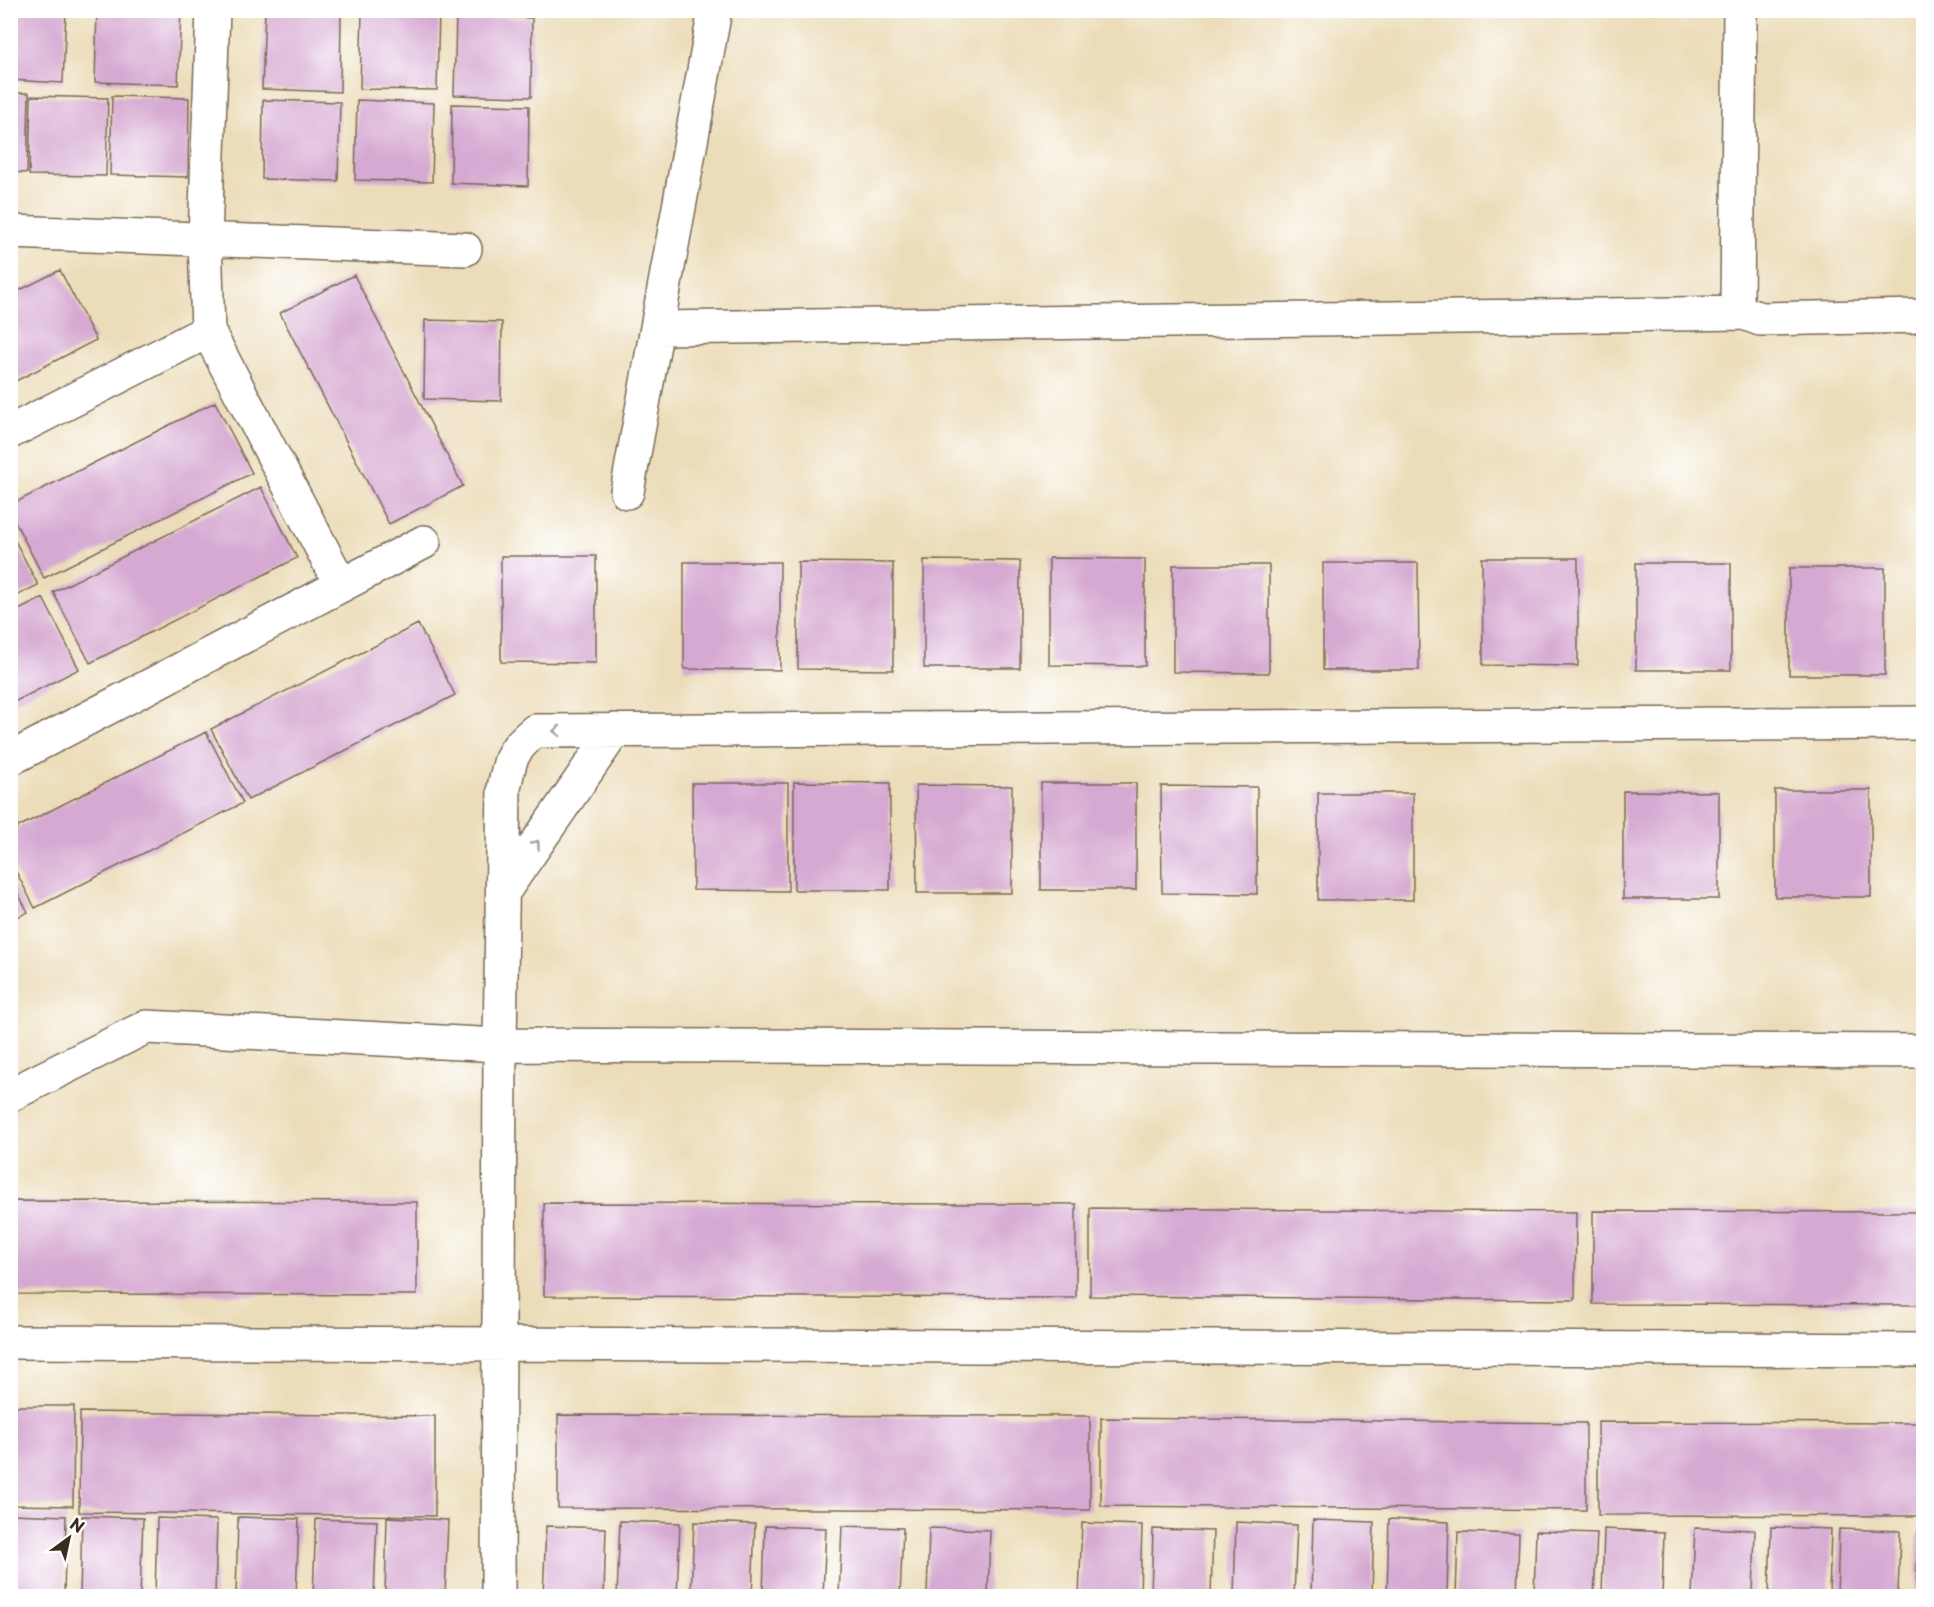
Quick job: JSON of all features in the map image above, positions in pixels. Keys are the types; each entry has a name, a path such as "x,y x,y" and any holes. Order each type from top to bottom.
{"street":[{"path":"213,10 205,240 208,332 341,585"},
{"path":"627,492 715,10"},
{"path":"1740,10 1737,304 1744,314"},
{"path":"10,232 465,249"},
{"path":"658,328 1744,314 1760,319 1923,316"},
{"path":"10,432 208,332"},
{"path":"10,759 424,542"},
{"path":"498,1596 500,1044 504,788 510,758 520,742 535,731 1923,723"},
{"path":"503,892 615,730"},
{"path":"10,1095 146,1028 500,1044 1923,1051"},
{"path":"10,1341 1923,1350"}],"building":[{"path":"10,10 66,10 63,83 10,80"},
{"path":"97,10 181,10 178,85 95,82"},
{"path":"265,10 341,12 340,92 262,89"},
{"path":"362,10 439,11 437,90 360,89"},
{"path":"456,16 532,18 531,97 454,95"},
{"path":"10,93 29,93 27,173 10,172"},
{"path":"31,96 108,98 106,176 29,175"},
{"path":"112,96 189,98 188,177 110,175"},
{"path":"263,100 340,102 338,181 262,179"},
{"path":"357,100 434,103 432,182 355,180"},
{"path":"452,104 529,106 528,186 451,183"},
{"path":"60,270 96,340 10,384 10,295"},
{"path":"354,275 463,486 389,524 280,313"},
{"path":"425,320 502,322 501,401 424,399"},
{"path":"215,402 252,473 44,578 10,512 10,505"},
{"path":"261,487 297,558 90,663 53,592"},
{"path":"10,531 38,585 10,599"},
{"path":"501,556 596,556 596,663 501,662"},
{"path":"1049,558 1145,559 1145,666 1049,665"},
{"path":"1482,558 1578,558 1578,666 1483,665"},
{"path":"924,560 1020,561 1020,668 924,668"},
{"path":"684,562 780,562 780,670 684,669"},
{"path":"798,562 893,563 893,670 798,669"},
{"path":"1323,563 1418,563 1419,670 1323,670"},
{"path":"1636,563 1731,563 1731,670 1636,670"},
{"path":"1173,565 1269,565 1269,673 1173,672"},
{"path":"1789,568 1885,568 1885,675 1789,675"},
{"path":"43,598 79,669 10,704 10,614"},
{"path":"418,624 455,695 248,800 211,729"},
{"path":"206,732 243,803 35,908 10,860 10,831"},
{"path":"794,782 890,783 890,890 794,890"},
{"path":"692,783 788,783 788,891 693,890"},
{"path":"1041,783 1136,783 1136,890 1041,890"},
{"path":"916,785 1012,786 1012,893 917,893"},
{"path":"1161,786 1257,787 1257,894 1162,893"},
{"path":"1775,790 1871,790 1871,897 1775,897"},
{"path":"1623,791 1719,792 1719,899 1623,899"},
{"path":"1318,793 1413,793 1413,900 1318,900"},
{"path":"10,879 28,912 10,921"},
{"path":"10,1201 417,1202 417,1295 10,1294"},
{"path":"544,1203 1076,1204 1076,1298 544,1296"},
{"path":"1090,1208 1576,1212 1575,1300 1090,1296"},
{"path":"1593,1211 1924,1212 1924,1305 1593,1304"},
{"path":"10,1406 74,1406 73,1506 10,1505"},
{"path":"80,1412 435,1416 435,1516 79,1512"},
{"path":"558,1415 1090,1416 1090,1510 558,1508"},
{"path":"1101,1418 1586,1423 1586,1510 1101,1506"},
{"path":"1598,1422 1924,1423 1924,1516 1598,1515"},
{"path":"10,1514 66,1516 64,1596 10,1596"},
{"path":"82,1516 143,1518 140,1596 80,1596"},
{"path":"238,1517 299,1519 296,1596 236,1596"},
{"path":"387,1517 448,1520 445,1596 385,1596"},
{"path":"157,1518 217,1520 215,1596 155,1596"},
{"path":"316,1519 377,1521 374,1596 313,1596"},
{"path":"1389,1519 1449,1522 1447,1596 1387,1596"},
{"path":"1313,1520 1374,1522 1372,1596 1311,1596"},
{"path":"620,1521 680,1523 677,1596 617,1596"},
{"path":"694,1522 755,1524 752,1596 691,1596"},
{"path":"1236,1522 1297,1525 1294,1596 1234,1596"},
{"path":"1082,1523 1142,1525 1140,1596 1079,1596"},
{"path":"546,1526 606,1528 604,1596 543,1596"},
{"path":"765,1526 826,1528 823,1596 763,1596"},
{"path":"842,1526 903,1528 900,1596 839,1596"},
{"path":"1771,1527 1831,1529 1829,1596 1769,1596"},
{"path":"929,1528 990,1530 988,1596 927,1596"},
{"path":"1695,1528 1755,1530 1753,1596 1692,1596"},
{"path":"1153,1529 1213,1531 1211,1596 1151,1596"},
{"path":"1604,1529 1664,1532 1662,1596 1602,1596"},
{"path":"1839,1529 1900,1531 1898,1596 1837,1596"},
{"path":"1536,1531 1597,1533 1594,1596 1534,1596"},
{"path":"1458,1532 1519,1534 1517,1596 1456,1596"},
{"path":"1918,1532 1924,1532 1924,1596 1916,1596"}]}
